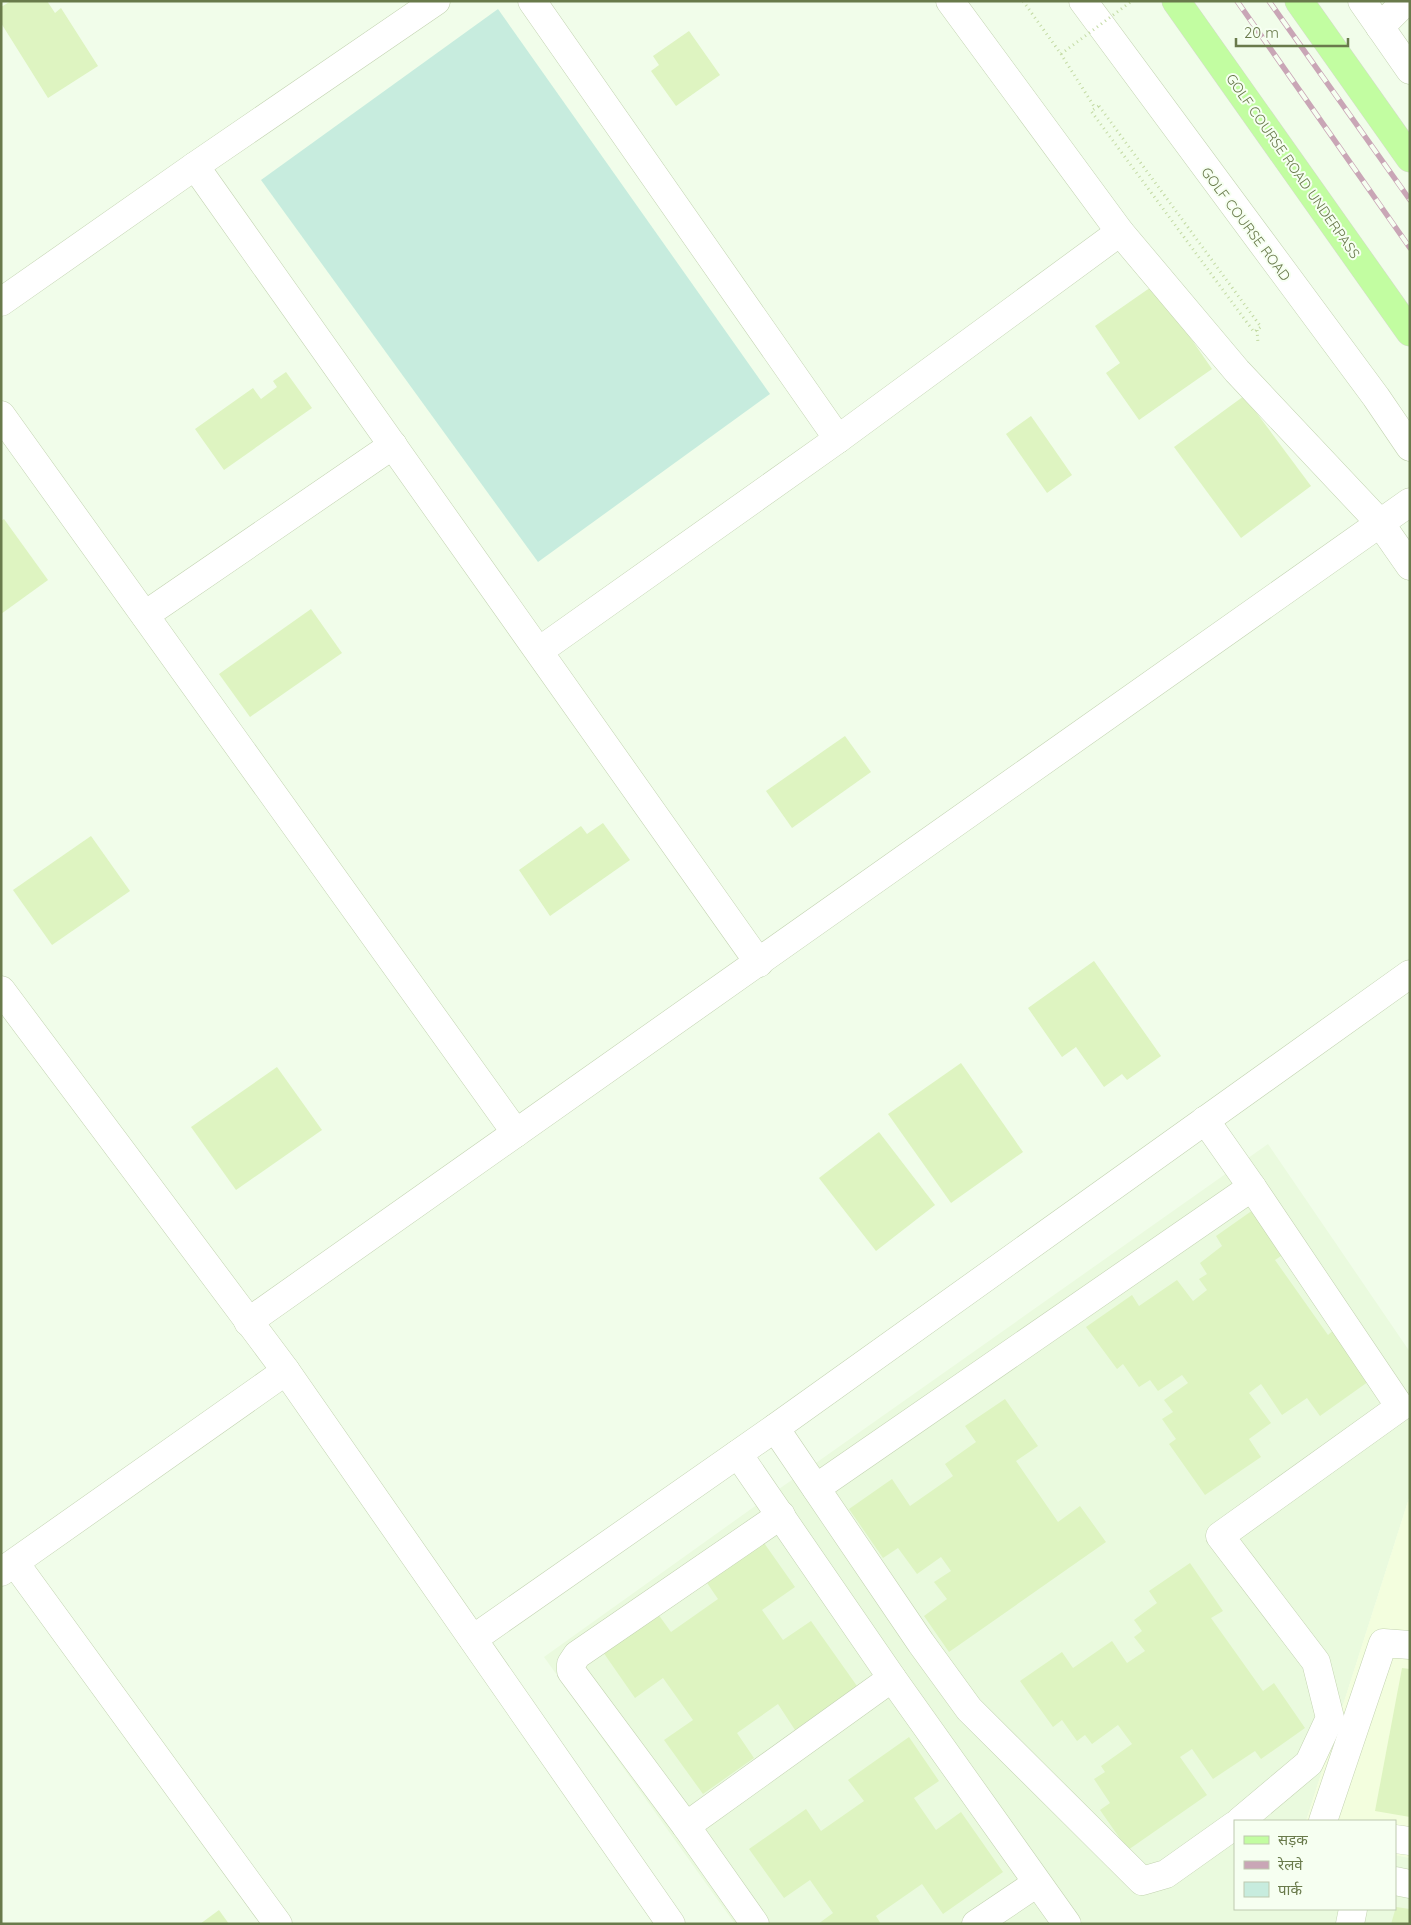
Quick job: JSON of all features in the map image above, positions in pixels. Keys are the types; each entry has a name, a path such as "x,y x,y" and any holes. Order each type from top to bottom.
{"main road":[{"name":"GOLF COURSE ROAD UNDERPASS","path":"1176,1 1410,332"},
{"path":"1299,1 1410,158"}],"street":[{"path":"1,302 436,1"},
{"path":"532,1 838,439"},
{"path":"950,1 1120,232 1237,371 1380,523 1410,566"},
{"name":"GOLF COURSE ROAD","path":"1082,1 1376,397 1410,446"},
{"path":"1362,1 1410,70"},
{"path":"1380,27 1406,1"},
{"path":"195,166 759,963"},
{"path":"539,651 838,439 1120,232"},
{"path":"1,415 516,1133"},
{"path":"145,615 393,445"},
{"path":"248,1322 1410,502"},
{"path":"473,1639 775,1428 1410,974"},
{"path":"1,990 286,1372 671,1924"},
{"path":"1205,1120 1400,1407 1220,1536 1316,1662 1330,1718 1309,1763 1241,1820"},
{"path":"816,1488 1252,1187"},
{"path":"278,1924 8,1568 286,1372"},
{"path":"775,1428 920,1643 969,1709 1142,1881 1166,1874 1234,1826"},
{"path":"738,1454 892,1678 1067,1924"},
{"path":"755,1924 686,1826 571,1671 571,1664 576,1655 781,1515"},
{"path":"1323,1820 1383,1643 1410,1645"},
{"path":"686,1826 892,1678"},
{"path":"1396,1839 1410,1841"},
{"path":"976,1924 1037,1882"},
{"path":"1396,1882 1410,1884"},
{"path":"1350,1924 1353,1910"}],"path":[{"path":"1023,1 1061,54 1095,108"},
{"path":"1061,54 1132,1"},
{"path":"1099,106 1261,327 1254,332 1091,111 1095,108 1099,106"}],"shaded area":[{"path":"1268,1144 1410,1352 1410,1495 1306,1820 1234,1820 1234,1910 1396,1910 1396,1855 1410,1858 1410,1924 735,1924 544,1657"},
{"path":"1410,1495 1410,1858 1396,1855 1396,1820 1306,1820"}],"green space":[{"path":"498,9 770,394 538,562 261,180"}],"building":[{"path":"11,1 47,1 55,13 61,8 98,66 48,98 1,23 1,7"},
{"path":"689,31 720,75 676,106 651,71 659,65 653,56"},
{"path":"1154,285 1212,369 1139,420 1106,373 1120,363 1095,326"},
{"path":"286,372 312,408 224,470 195,429 253,388 261,399 277,387 273,381"},
{"path":"1244,396 1311,486 1241,538 1174,447"},
{"path":"1031,416 1072,475 1047,493 1006,434"},
{"path":"4,519 48,580 1,614 1,521"},
{"path":"311,609 342,653 250,717 219,674"},
{"path":"845,736 871,772 792,828 766,791"},
{"path":"603,823 630,860 550,916 519,870 581,826 587,834"},
{"path":"91,836 130,891 52,945 13,890"},
{"path":"1094,961 1161,1056 1127,1080 1122,1074 1104,1087 1076,1047 1062,1057 1028,1008"},
{"path":"961,1063 1023,1152 951,1203 888,1114"},
{"path":"277,1067 322,1130 236,1190 191,1127"},
{"path":"879,1132 935,1205 876,1251 819,1178"},
{"path":"1253,1210 1284,1254 1275,1260 1328,1335 1336,1328 1372,1379 1320,1416 1307,1398 1282,1415 1261,1384 1249,1393 1271,1423 1249,1439 1261,1457 1205,1495 1169,1444 1176,1439 1162,1419 1173,1412 1164,1400 1188,1383 1182,1375 1158,1391 1150,1380 1139,1387 1123,1364 1117,1369 1086,1327 1132,1295 1139,1306 1177,1280 1193,1301 1207,1290 1199,1279 1207,1274 1200,1263 1222,1246 1216,1236"},
{"path":"1005,1399 1038,1446 1016,1461 1058,1522 1080,1506 1106,1542 949,1652 924,1616 947,1599 934,1582 951,1571 941,1557 917,1574 898,1548 883,1558 849,1509 892,1479 910,1506 953,1476 945,1464 976,1442 965,1426"},
{"path":"762,1540 795,1587 762,1610 783,1640 811,1621 857,1686 795,1730 778,1704 737,1733 754,1758 703,1794 664,1740 693,1720 663,1678 635,1698 603,1652 658,1614 671,1632 718,1599 705,1580"},
{"path":"1190,1563 1223,1611 1211,1618 1263,1691 1274,1683 1305,1728 1261,1759 1255,1751 1213,1779 1192,1749 1180,1757 1207,1795 1128,1850 1100,1810 1110,1803 1094,1779 1105,1772 1101,1766 1132,1744 1118,1725 1092,1744 1085,1735 1077,1741 1062,1720 1053,1727 1020,1681 1062,1652 1073,1668 1112,1641 1127,1663 1145,1651 1134,1637 1142,1631 1134,1620 1157,1603 1149,1591"},
{"path":"1402,1668 1410,1669 1410,1817 1375,1811"},
{"path":"909,1737 939,1781 914,1798 936,1830 961,1812 1003,1872 943,1914 922,1884 876,1916 881,1924 818,1924 833,1913 810,1880 784,1898 749,1849 806,1809 821,1831 864,1801 848,1780"},
{"path":"1396,1907 1410,1909 1410,1924 1391,1924"},
{"path":"219,1910 229,1924 200,1924"}],"railway":[{"path":"1237,1 1410,248"},
{"path":"1269,1 1410,200"}]}
